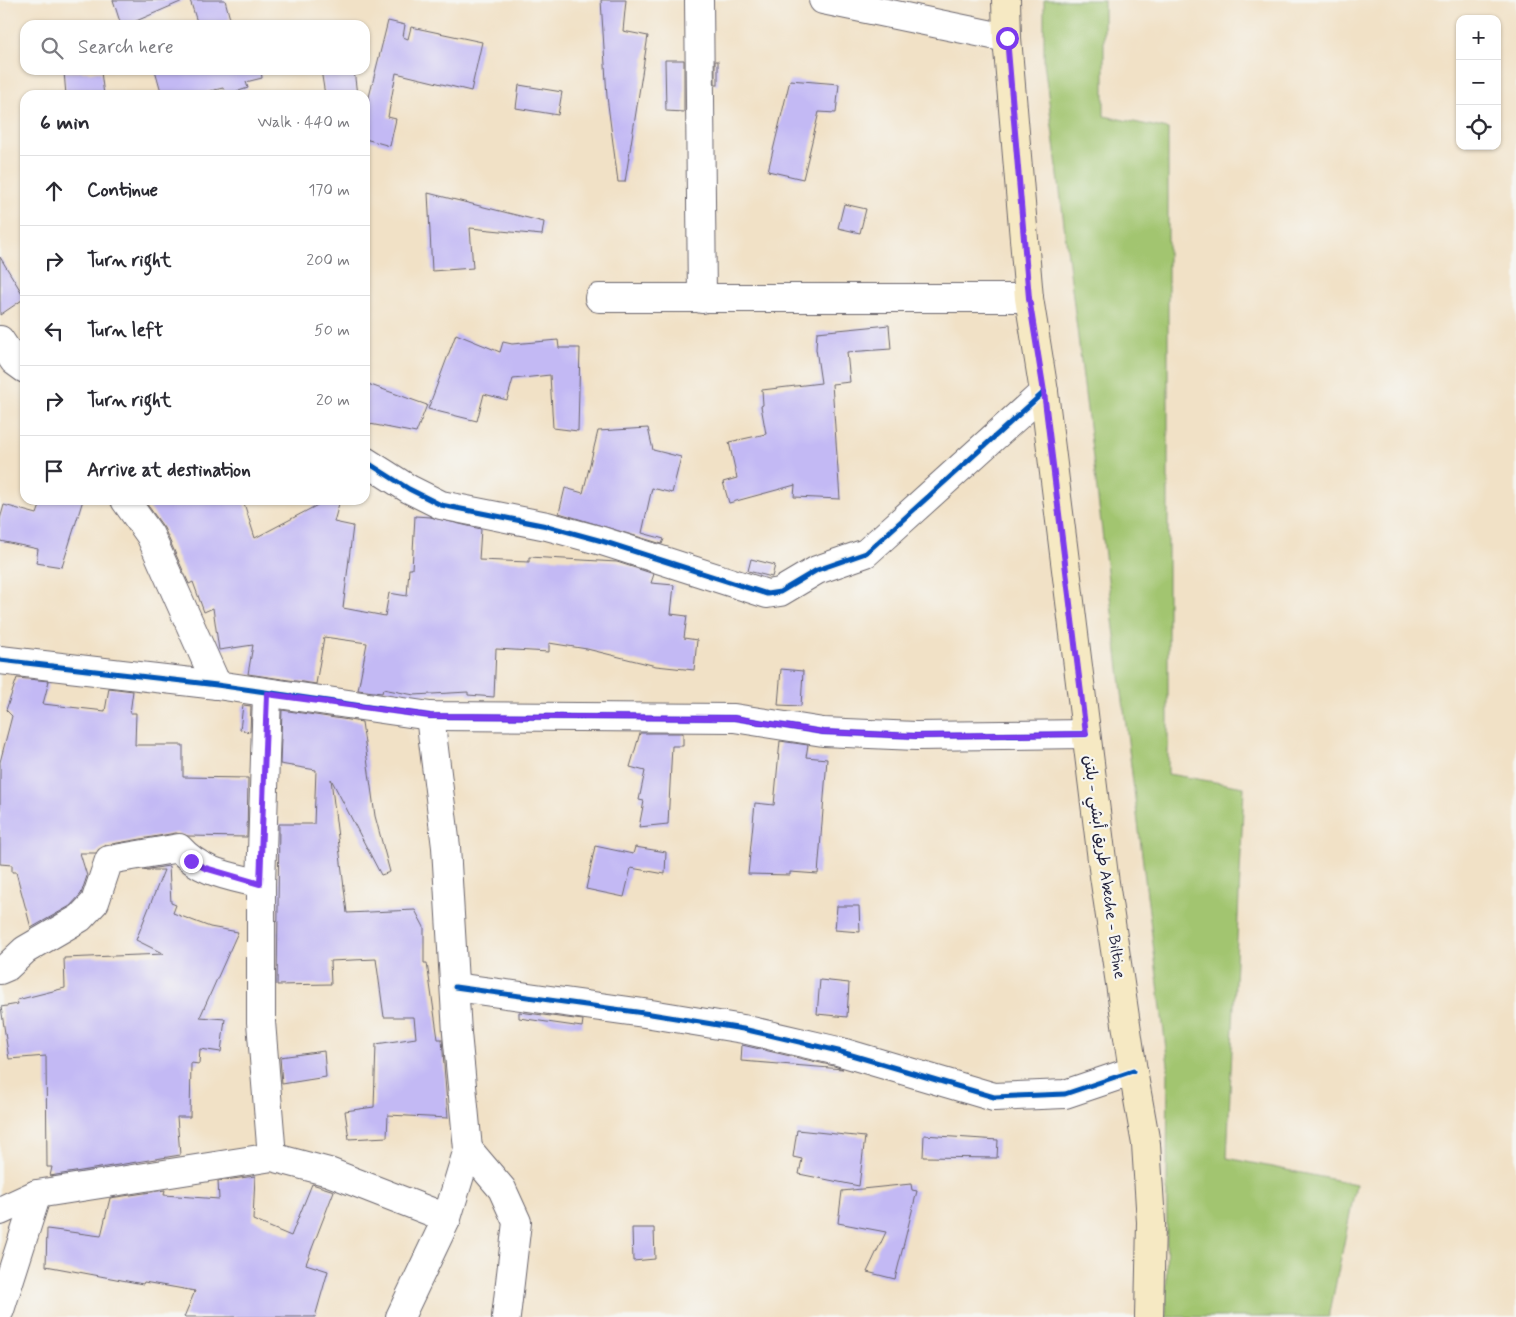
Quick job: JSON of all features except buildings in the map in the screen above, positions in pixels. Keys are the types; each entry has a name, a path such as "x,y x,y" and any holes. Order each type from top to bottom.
{"main road":[{"name":"طريق أبشي - بلتن Abeche - Biltine","path":"1006,0 1007,38 1029,298 1044,392 1086,734 1133,1071 1146,1144 1151,1222 1149,1317"}],"street":[{"path":"699,0 702,299"},
{"path":"823,0 1007,38"},
{"path":"599,298 1029,298"},
{"path":"0,340 14,362 20,366"},
{"path":"370,464 409,489 441,505 547,526 602,541 767,594 780,592 816,570 866,553 1044,392"},
{"path":"129,505 150,535 217,686"},
{"path":"0,660 217,686 430,716 734,718 823,732 916,736 1086,734"},
{"path":"267,694 260,884 261,1022 272,1157"},
{"path":"400,1317 447,1218 468,1149 446,848 430,716"},
{"path":"0,970 8,967 25,950 80,918 94,902 109,860 179,848 191,861 205,868 260,884"},
{"path":"455,988 651,1014 743,1029 838,1051 994,1097 1065,1094 1133,1071"},
{"path":"468,1149 502,1188 517,1222 506,1317"},
{"path":"0,1211 37,1194 272,1157 329,1172 447,1218"},
{"path":"0,1310 37,1194"}],"green space":[{"path":"1044,0 1104,0 1104,116 1168,129 1168,774 1244,787 1227,1158 1356,1184 1329,1317 1166,1317 1168,1065 1044,62"}],"cycle path":[{"path":"370,464 409,489 441,505 547,526 602,541 767,594 780,592 817,570 866,553 1044,392"},
{"path":"0,660 217,685 430,716 734,718 823,732 916,736 1086,734"},
{"path":"455,987 651,1014 743,1029 838,1051 994,1097 1065,1094 1133,1071"}],"route":[{"path":"191,861 220,873 260,884 267,694 430,716 552,715 642,718 734,718 823,732 916,736 1086,734 1044,392 1029,298 1007,38"}]}
